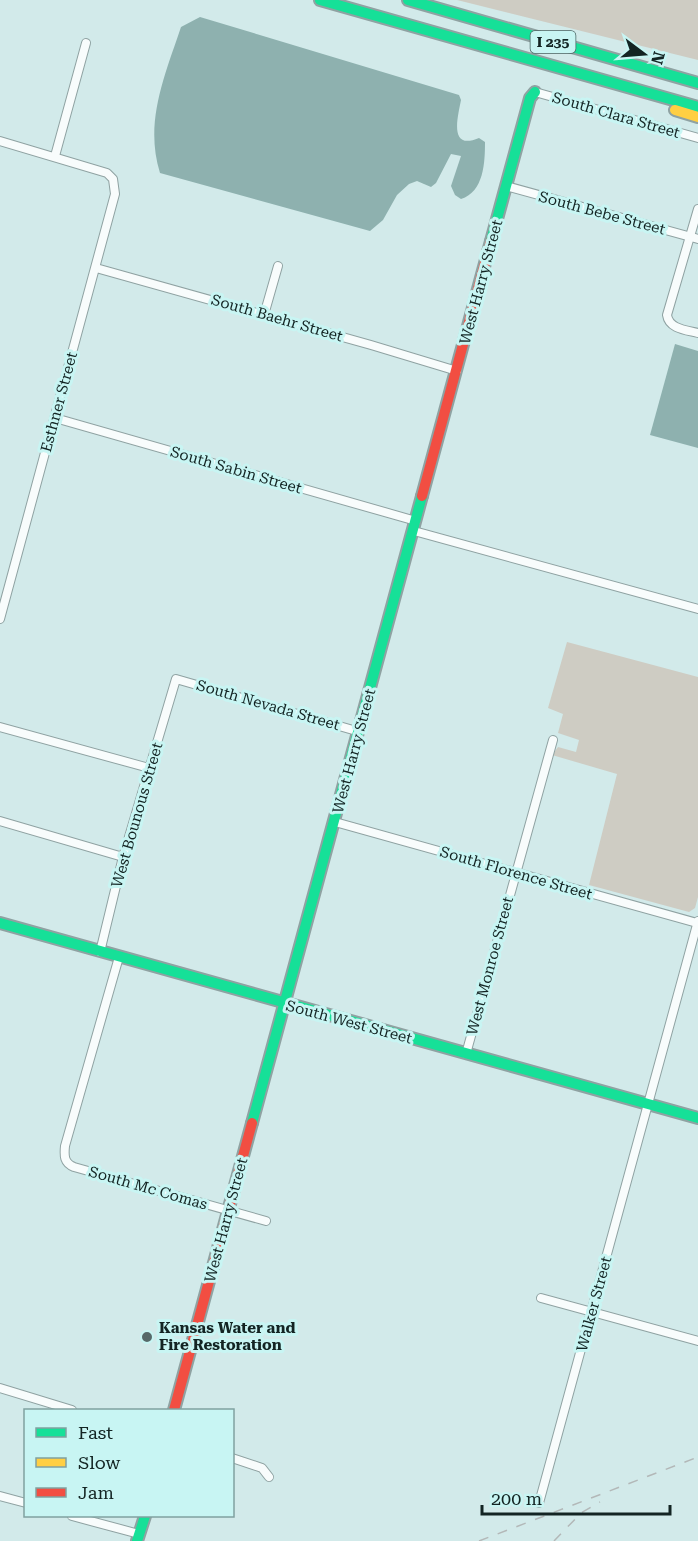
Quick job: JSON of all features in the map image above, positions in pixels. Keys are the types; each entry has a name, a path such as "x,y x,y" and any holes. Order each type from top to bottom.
{"main road":[{"name":"I 235","path":"320,0 698,107"},
{"name":"I 235","path":"408,0 698,83"},
{"path":"572,72 589,81 698,117"},
{"name":"West Harry Street","path":"174,1409 360,732 530,98 535,92"},
{"name":"South West Street","path":"0,923 698,1118"},
{"path":"138,1537 144,1517"}],"street":[{"path":"0,141 55,156 86,43"},
{"name":"South Clara Street","path":"535,92 698,138"},
{"name":"Esthner Street","path":"0,619 115,194 112,179 107,173 55,156"},
{"name":"South Bebe Street","path":"506,186 694,238"},
{"path":"698,209 694,238 668,308 667,318 670,324 698,333"},
{"path":"264,315 278,266"},
{"name":"South Baehr Street","path":"96,268 457,371"},
{"name":"South Sabin Street","path":"55,418 698,609"},
{"name":"South Nevada Street","path":"176,679 360,732"},
{"name":"West Bounous Street","path":"100,952 123,857 176,679"},
{"path":"0,727 149,768"},
{"name":"West Monroe Street","path":"466,1054 553,740"},
{"path":"0,821 123,857"},
{"name":"South Florence Street","path":"335,822 698,922"},
{"name":"Walker Street","path":"539,1503 698,922"},
{"name":"South Mc Comas","path":"119,957 65,1146 64,1158 69,1165 74,1167 266,1221"},
{"path":"541,1298 698,1341"},
{"path":"0,1388 69,1409"},
{"path":"234,1459 262,1467 269,1477"},
{"path":"0,1496 24,1502"},
{"path":"78,1517 138,1537"}],"shaded area":[{"path":"457,0 698,0 698,60"},
{"path":"200,17 459,95 461,100 457,130 459,136 463,140 479,138 485,142 482,175 479,183 469,195 461,199 455,195 451,186 461,156 451,154 436,183 431,187 417,181 409,184 397,195 383,220 370,231 160,173 154,135 158,99 181,27"},
{"path":"675,344 698,351 698,448 650,435"},
{"path":"567,642 698,677 698,897 695,908 689,912 589,885 617,774 552,755 558,747 576,752 579,740 558,733 563,714 548,708"}],"railway":[{"path":"479,1541 698,1457"},
{"path":"554,1541 581,1513 600,1502"}],"traffic: fast":[{"path":"320,0 698,107"},
{"path":"408,0 698,83"},
{"path":"491,241 530,98 535,92"},
{"path":"252,1123 422,496"},
{"path":"0,923 698,1118"},
{"path":"137,1541 145,1517"}],"traffic: slow":[{"path":"675,110 698,117"}],"traffic: jam":[{"path":"422,496 491,241"},
{"path":"174,1409 252,1123"}],"place":[{"name":"Kansas Water and Fire Restoration","path":"147,1337"}]}
